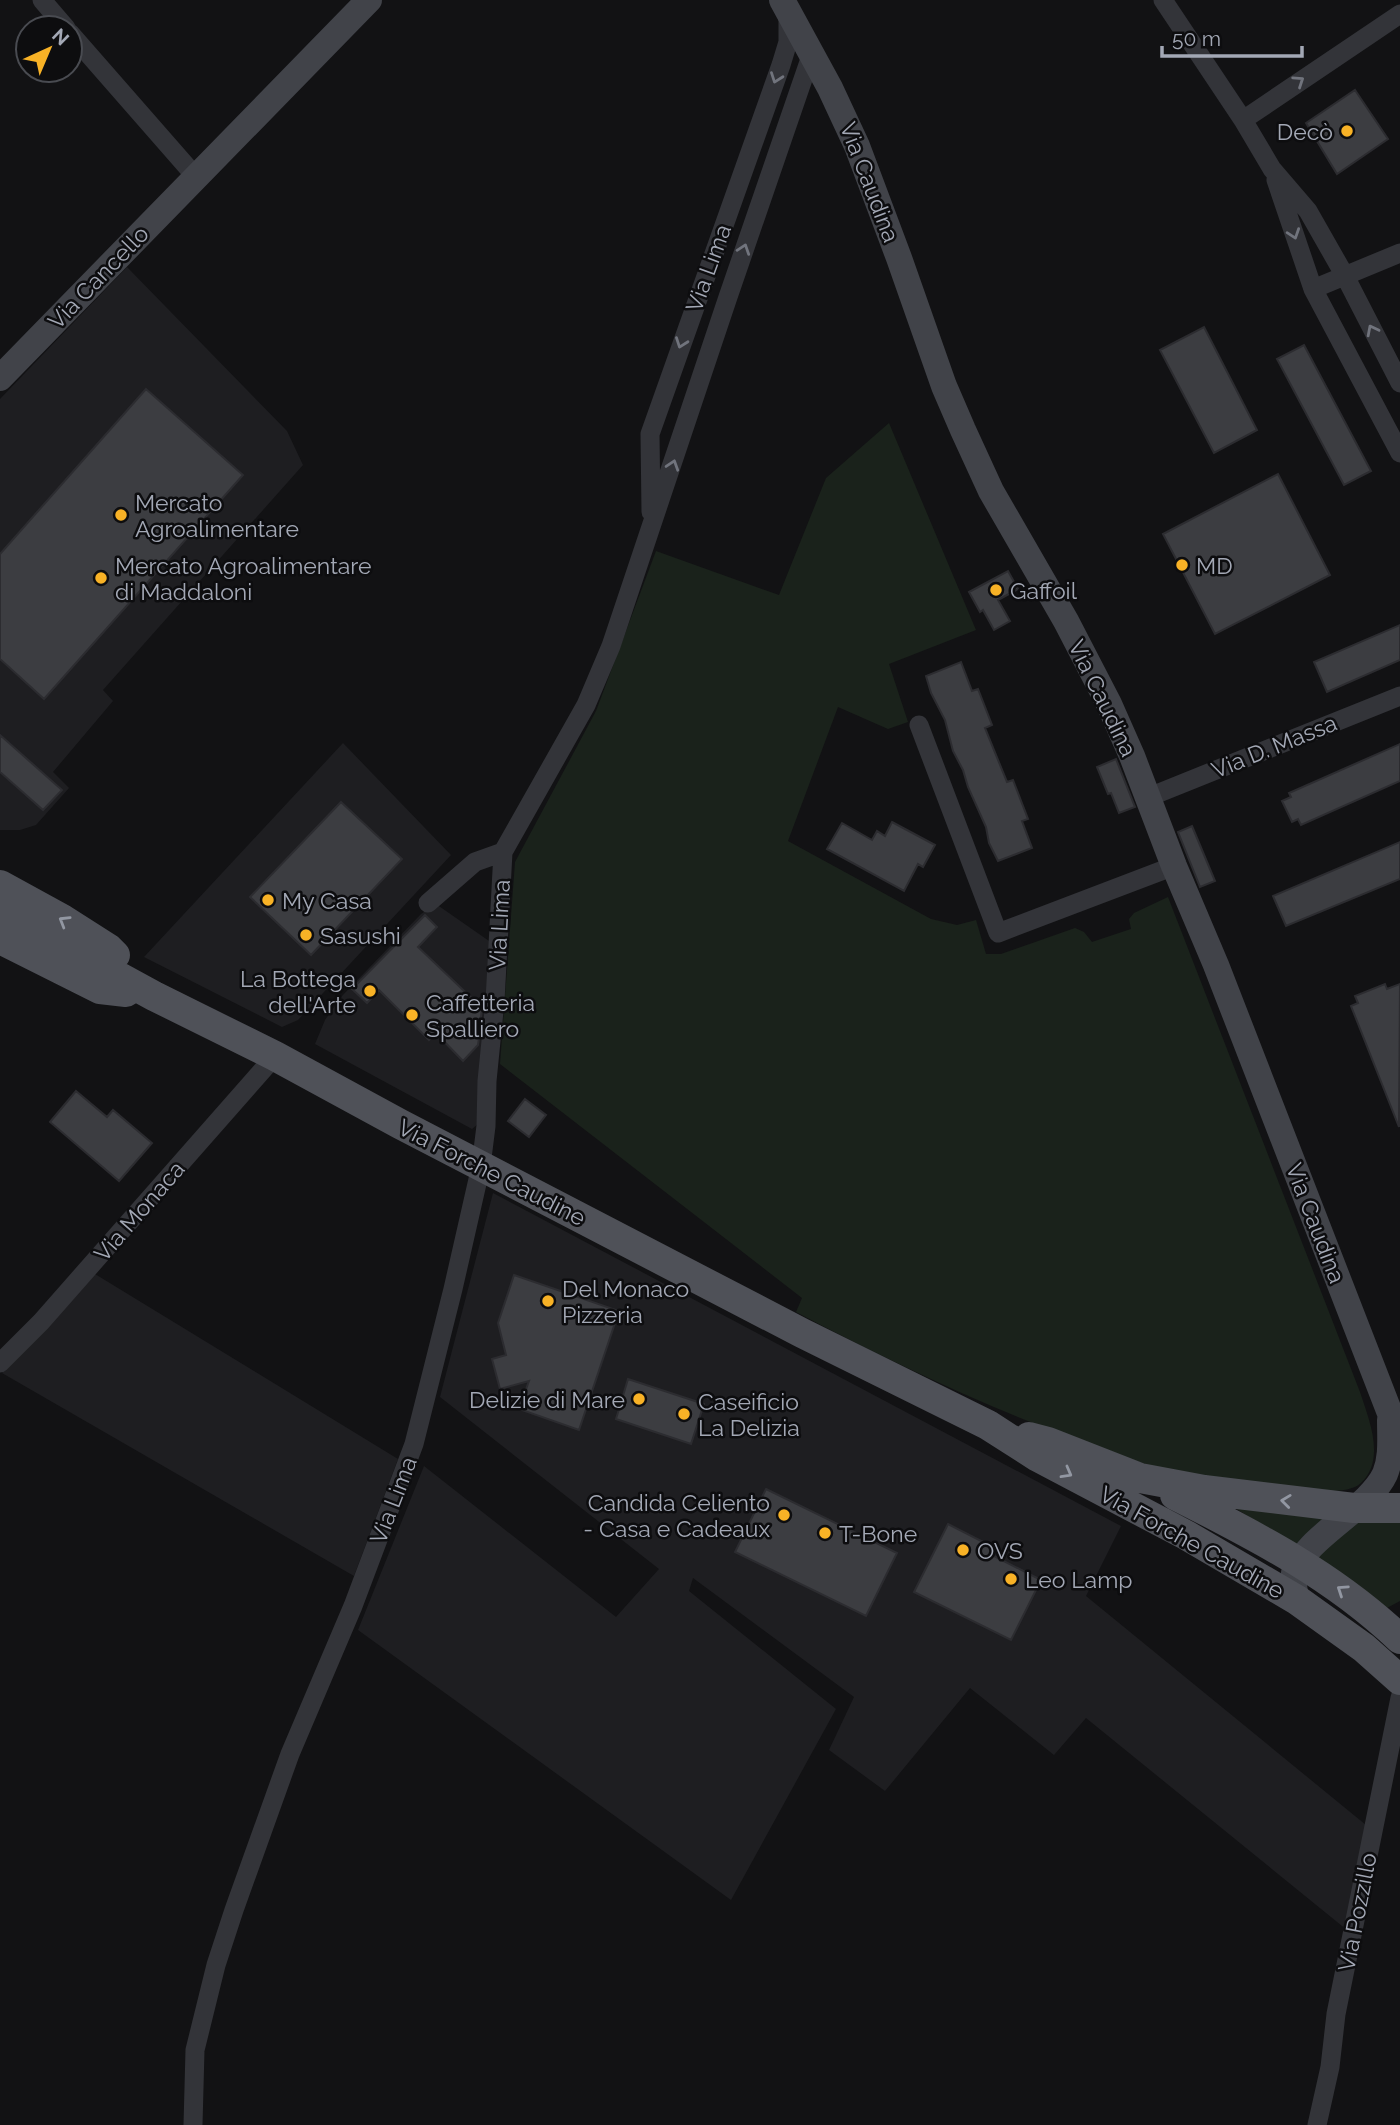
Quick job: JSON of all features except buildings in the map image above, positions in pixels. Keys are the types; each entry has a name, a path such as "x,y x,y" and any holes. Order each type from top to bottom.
{"main road":[{"name":"Via Cancello","path":"0,378 369,0"},
{"name":"Via Caudina","path":"785,6 831,88 878,201 944,386 991,491 1066,621 1109,704 1149,797 1400,1439"},
{"path":"0,885 62,919 108,949 154,996"},
{"name":"Via Forche Caudine","path":"0,912 154,996 275,1056 802,1333 988,1425 1038,1457 1186,1535 1297,1600 1337,1627 1400,1680"},
{"path":"0,939 100,989 154,996"},
{"name":"Via Caudina","path":"1300,1563 1306,1553 1378,1485 1390,1460 1390,1412"},
{"name":"Via Forche Caudine","path":"988,1425 1048,1442 1140,1478 1213,1492 1354,1508 1400,1508"},
{"path":"1140,1478 1219,1517 1300,1563 1394,1623"},
{"path":"1297,1600 1293,1586 1294,1573 1300,1563"},
{"path":"1337,1627 1359,1628 1394,1623"}],"street":[{"path":"42,0 54,14"},
{"path":"1163,0 1243,120 1272,169 1308,211 1400,383"},
{"name":"Via Lima","path":"652,529 650,433 781,65 788,41 785,6"},
{"path":"1243,120 1400,14"},
{"path":"84,49 196,177"},
{"name":"Via Lima","path":"193,2125 195,2050 233,1910 290,1754 353,1606 414,1444 481,1166 495,1001 503,852 586,705 611,646 812,53"},
{"path":"796,101 811,89 831,88"},
{"path":"1272,169 1313,289 1400,453"},
{"path":"1313,289 1400,253"},
{"name":"Via D. Massa","path":"1149,797 1400,696"},
{"path":"919,725 998,933 1174,866"},
{"name":"Via Lima","path":"428,903 475,862 503,852"},
{"name":"Via Monaca","path":"0,1363 50,1311 275,1056"},
{"name":"Via Pozzillo","path":"1317,2125 1331,2067 1336,2014 1400,1698"}],"shaded area":[{"name":"Mercato Agroalimentare di Maddaloni","path":"127,267 287,431 303,465 103,690 113,701 53,772 69,788 36,825 20,830 0,830 0,399"},
{"path":"889,423 976,630 889,664 908,722 888,729 838,707 788,841 931,919 957,925 976,920 986,954 1001,954 1075,928 1084,932 1092,942 1131,929 1129,919 1134,913 1168,897 1360,1392 1374,1451 1369,1473 1355,1487 1337,1491 1316,1491 1184,1477 1099,1449 1009,1413 866,1348 796,1312 802,1298 500,1064 515,862 596,711 656,551 779,595 826,478"},
{"path":"343,743 451,855 298,1020 282,1027 144,957"},
{"path":"436,904 492,943 478,1124 472,1129 315,1044 325,1020 342,996 421,914"},
{"path":"493,1193 1121,1526 1086,1596 1366,1825 1347,1930 1086,1718 1054,1755 970,1688 885,1791 829,1750 854,1697 693,1578 689,1591 836,1709 731,1900 358,1630 424,1466 616,1617 659,1569 440,1397"},
{"path":"95,1274 398,1459 354,1576 2,1373"},
{"path":"1235,1508 1326,1518 1296,1546"},
{"path":"1366,1520 1400,1523 1400,1601 1385,1609 1319,1559 1319,1553 1354,1524"}],"place":[{"name":"Decò","path":"1347,131"},
{"name":"Mercato Agroalimentare","path":"121,515"},
{"name":"MD","path":"1182,565"},
{"name":"Mercato Agroalimentare di Maddaloni","path":"101,578"},
{"name":"Gaffoil","path":"996,590"},
{"name":"My Casa","path":"268,900"},
{"name":"Sasushi","path":"306,935"},
{"name":"La Bottega dell'Arte","path":"370,991"},
{"name":"Caffetteria Spalliero","path":"412,1015"},
{"name":"Del Monaco Pizzeria","path":"548,1301"},
{"name":"Delizie di Mare","path":"639,1399"},
{"name":"Caseificio La Delizia","path":"684,1414"},
{"name":"Candida Celiento - Casa e Cadeaux","path":"784,1515"},
{"name":"T-Bone","path":"825,1533"},
{"name":"OVS","path":"963,1550"},
{"name":"Leo Lamp","path":"1011,1579"}]}
